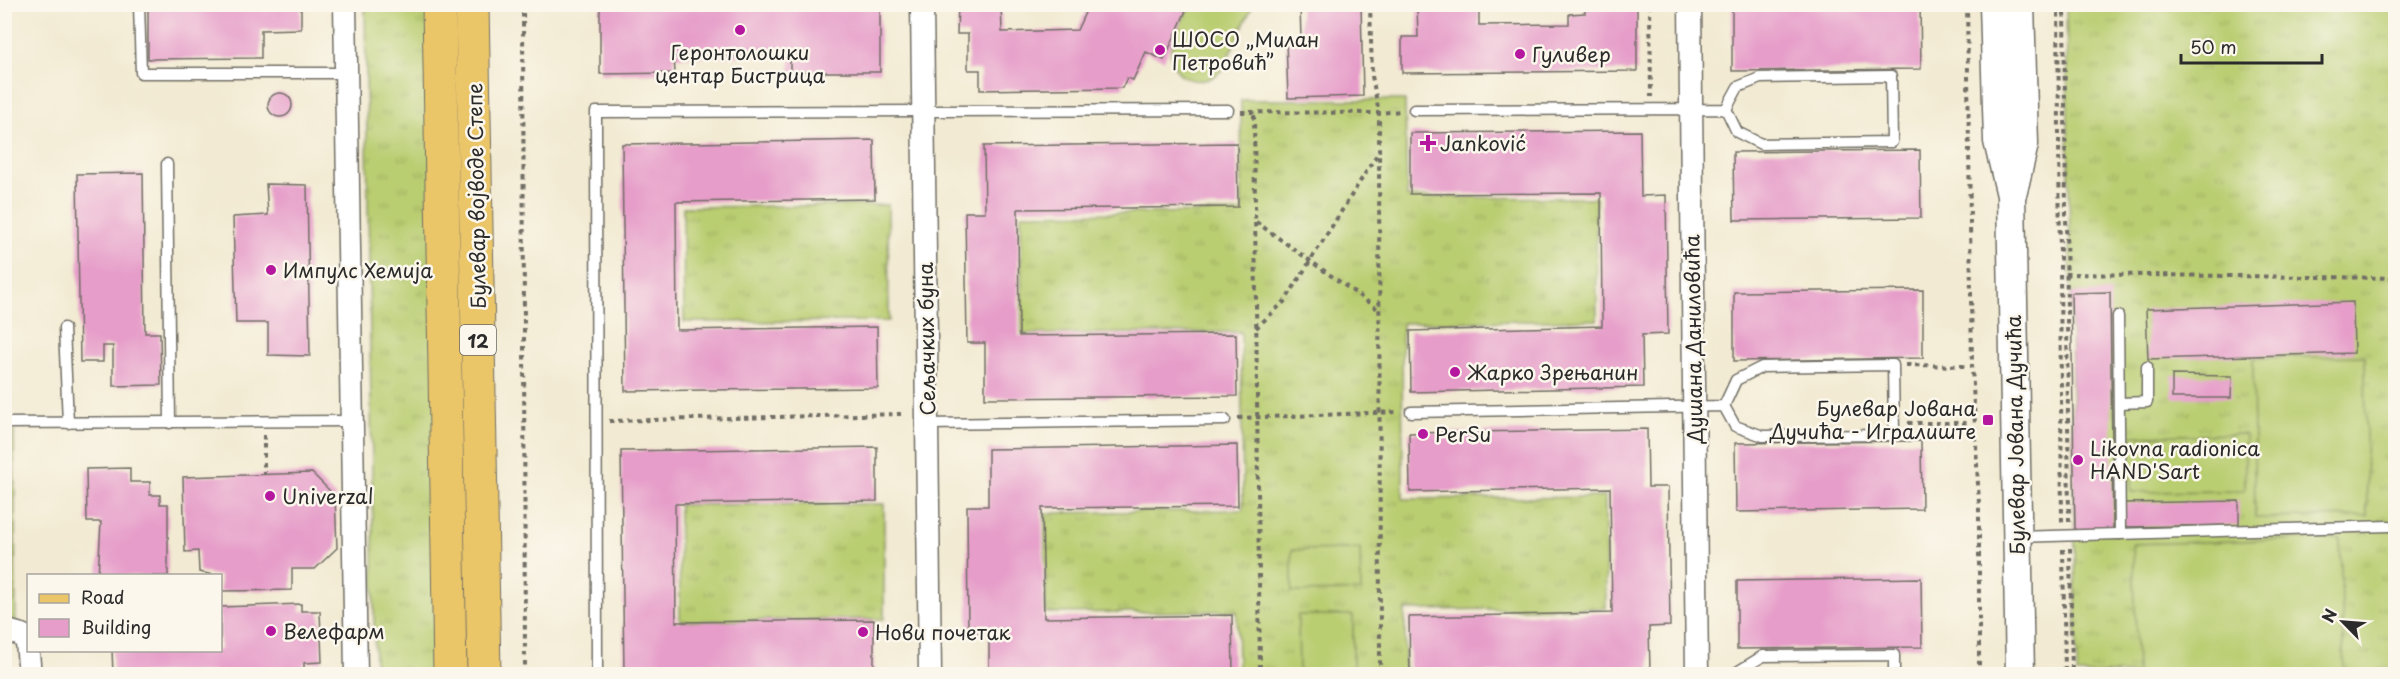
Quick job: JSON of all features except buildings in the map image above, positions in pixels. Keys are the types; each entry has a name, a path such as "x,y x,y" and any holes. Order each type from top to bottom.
{"main road":[{"name":"Булевар војводе Степе","path":"439,4 450,675"},
{"name":"Булевар војводе Степе","path":"472,4 484,675"}],"street":[{"path":"345,4 356,675"},
{"name":"Сељачких буна","path":"922,4 930,675"},
{"name":"Душана Даниловића","path":"1690,4 1697,675"},
{"name":"Булевар Јована Дучића","path":"1994,4 1998,141 2011,195 2019,675"},
{"name":"Булевар Јована Дучића","path":"2011,195 2024,144 2020,4"},
{"path":"4,630 22,635 27,643"},
{"path":"28,652 30,675"}],"lane":[{"path":"139,4 141,73 346,73"},
{"path":"1891,76 1892,142 1761,144 1737,132 1726,109 1738,87 1760,78 1891,76"},
{"path":"1414,110 1726,109"},
{"path":"597,675 596,112 1228,110"},
{"path":"167,164 170,423"},
{"path":"2118,316 2120,534"},
{"path":"64,328 68,423"},
{"path":"1893,365 1894,435 1763,436 1735,426 1724,406 1736,380 1762,367 1893,365"},
{"path":"2119,402 2147,402 2147,367"},
{"path":"1411,412 1724,406"},
{"path":"927,424 1225,420"},
{"path":"4,423 352,421"},
{"path":"2017,537 2389,526"},
{"path":"1734,675 1764,656 1894,655 1894,675"}],"path":[{"path":"523,4 525,675"},
{"path":"1370,4 1372,76 1379,114 1380,675"},
{"path":"1650,4 1651,109"},
{"path":"1967,4 1972,366 1979,504 1980,675"},
{"path":"2058,4 2066,535 2072,675"},
{"path":"2064,4 2065,675"},
{"path":"1228,110 1254,115 1379,114 1414,110"},
{"path":"1254,115 1260,675"},
{"path":"1255,329 1285,301 1379,152"},
{"path":"1255,221 1379,310"},
{"path":"2065,274 2396,278"},
{"path":"1893,365 1966,366"},
{"path":"1225,420 1256,416 1379,411 1411,412"},
{"path":"597,421 902,414"},
{"path":"264,422 264,475"},
{"path":"1894,423 1967,423"}],"green space":[{"path":"1191,4 1253,5 1223,68 1216,75 1200,81 1191,80 1177,71 1171,53 1175,34"},
{"path":"365,5 433,5 446,674 375,674"},
{"path":"2066,5 2395,5 2395,674 2077,674"},
{"path":"1241,100 1405,100 1407,197 1596,198 1597,320 1402,323 1403,499 1605,497 1606,608 1405,610 1405,674 1238,674 1237,611 1046,613 1045,513 1243,510 1241,332 1022,334 1021,214 1242,212"},
{"path":"888,205 889,321 684,322 683,207"},
{"path":"2365,356 2367,516 2255,518 2253,358"},
{"path":"4,431 14,431 16,625 5,625"},
{"path":"2245,434 2245,491 2131,492 2131,436"},
{"path":"884,504 884,619 680,621 679,505"},
{"path":"2340,538 2344,674 2137,674 2133,544"},
{"path":"1360,549 1361,591 1292,592 1292,550"},
{"path":"1298,615 1353,615 1353,674 1299,674"}],"place":[{"name":"Геронтолошки центар Бистрица","path":"740,30"},
{"name":"ШОСО „Милан Петровић”","path":"1160,50"},
{"name":"Гуливер","path":"1520,54"},
{"name":"Janković","path":"1428,143"},
{"name":"Импулс Хемија","path":"271,270"},
{"name":"Жарко Зрењанин","path":"1455,372"},
{"name":"Булевар Јована Дучића - Игралиште","path":"1988,420"},
{"name":"PerSu","path":"1423,434"},
{"name":"Likovna radionica HAND'Sart","path":"2078,460"},
{"name":"Univerzal","path":"270,496"},
{"name":"Велефарм","path":"271,631"},
{"name":"Нови почетак","path":"863,632"}]}
